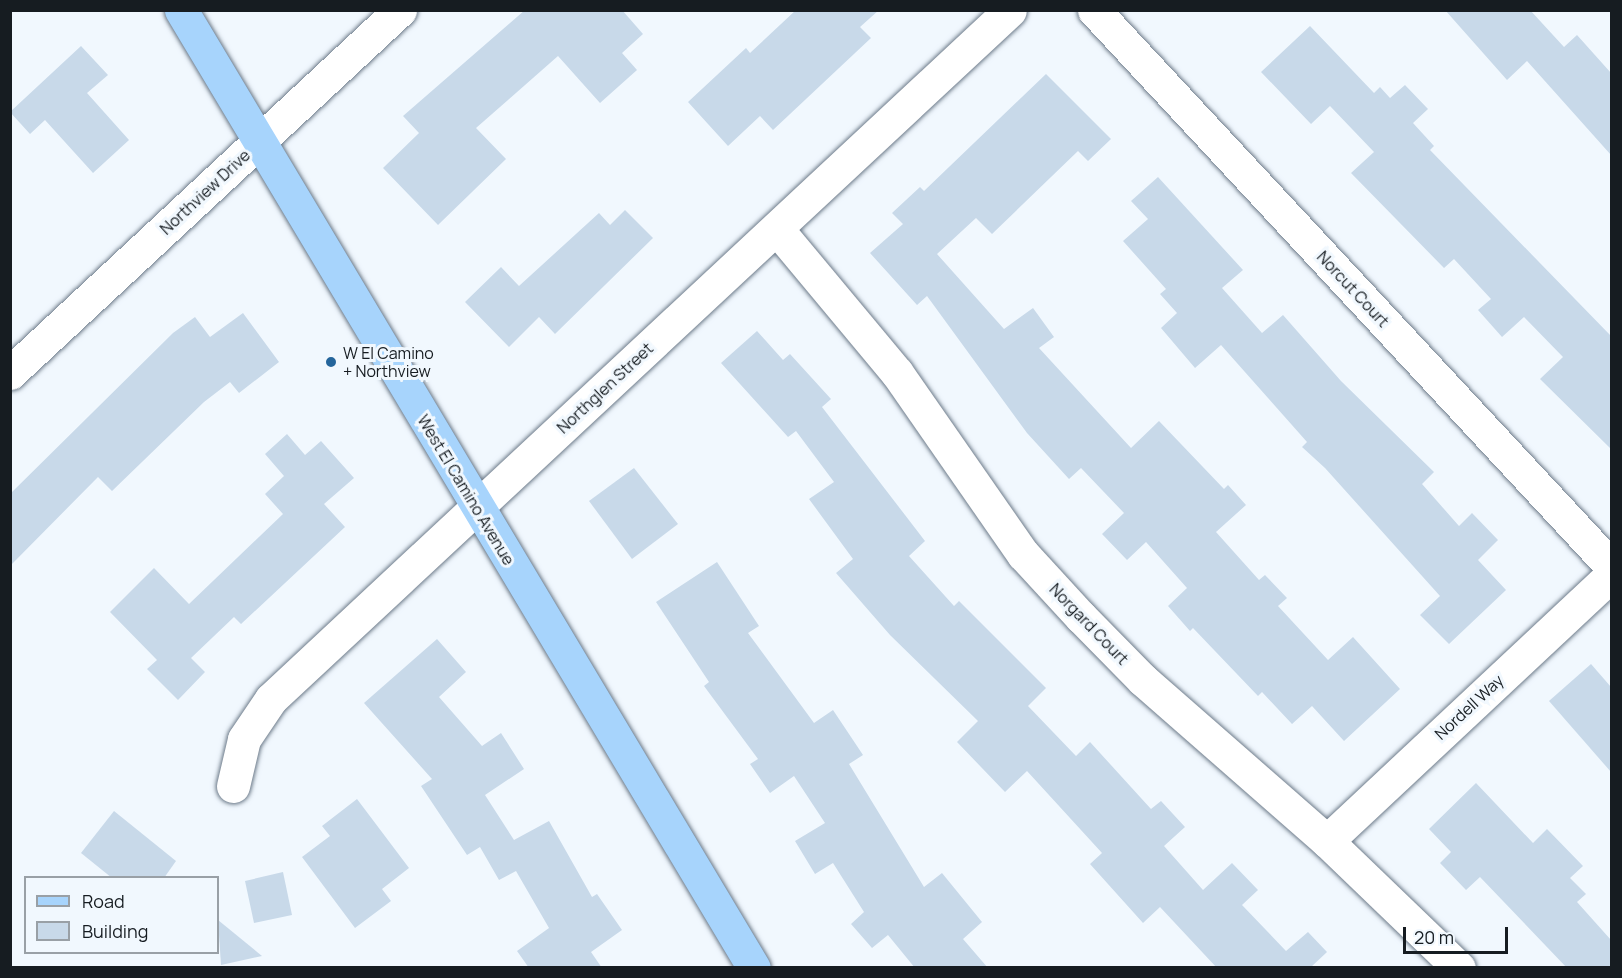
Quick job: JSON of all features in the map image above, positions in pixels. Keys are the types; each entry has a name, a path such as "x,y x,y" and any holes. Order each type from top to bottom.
{"main road":[{"name":"West El Camino Avenue","path":"181,10 754,968"}],"street":[{"name":"Northview Drive","path":"10,373 400,10"},
{"name":"Northglen Street","path":"233,786 244,738 261,711 1010,10"},
{"name":"Norcut Court","path":"1094,10 1611,567"},
{"name":"Norgard Court","path":"777,229 817,272 897,373 1023,554 1143,680 1326,841 1459,968"},
{"name":"Nordell Way","path":"1326,841 1611,574"}],"building":[{"path":"525,10 622,10 643,34 622,53 637,70 600,103 558,56 476,128 506,159 438,225 383,168 419,133 403,116"},
{"path":"796,10 879,10 860,27 871,38 773,130 760,116 728,146 688,102 746,48 750,53"},
{"path":"1445,10 1530,10 1564,47 1577,35 1611,73 1611,155 1527,61 1507,80"},
{"path":"1310,26 1374,93 1380,87 1390,98 1405,85 1428,109 1413,123 1434,146 1430,150 1611,336 1611,449 1540,379 1563,357 1524,317 1502,337 1478,310 1491,299 1454,259 1444,268 1351,173 1374,152 1330,106 1311,124 1261,72"},
{"path":"81,46 108,75 87,93 129,140 93,173 45,120 30,134 10,112"},
{"path":"1046,74 1111,139 1088,161 1078,151 992,234 976,218 937,254 1004,329 1033,308 1054,337 1039,348 1131,448 1159,421 1224,489 1228,485 1246,505 1216,532 1259,580 1265,575 1287,598 1278,606 1328,660 1353,637 1400,689 1344,741 1312,706 1292,724 1262,692 1258,696 1193,628 1190,631 1168,606 1187,588 1146,542 1127,560 1102,534 1124,513 1081,468 1069,479 1027,433 927,296 917,305 870,253 903,224 892,213 920,187 924,191"},
{"path":"1158,177 1243,270 1222,288 1262,333 1283,315 1341,381 1434,472 1422,484 1459,526 1472,513 1498,540 1478,560 1506,590 1449,644 1420,615 1440,596 1325,468 1302,447 1307,442 1221,345 1195,368 1161,328 1177,313 1160,294 1166,289 1123,241 1148,219 1131,201"},
{"path":"625,210 653,238 555,334 539,317 509,347 465,302 501,267 519,286 599,213 610,225"},
{"path":"243,313 279,362 239,393 230,382 204,402 112,491 98,477 10,566 10,494 173,333 195,317 210,337"},
{"path":"757,331 783,360 790,354 831,399 822,407 925,541 909,556 954,606 959,601 1046,688 1028,706 1076,756 1090,742 1151,809 1161,801 1185,827 1164,846 1203,890 1232,863 1258,890 1242,905 1286,951 1308,932 1327,952 1310,968 1217,968 1160,907 1143,923 1090,864 1102,853 1027,771 1005,792 957,742 978,721 890,635 836,573 853,559 809,499 834,482 796,431 788,437 721,363"},
{"path":"287,434 305,455 321,441 354,478 324,504 345,527 241,624 234,617 191,658 205,672 178,700 147,669 157,660 110,612 154,568 189,604 283,514 265,494 284,476 265,454"},
{"path":"634,468 678,524 632,559 589,501"},
{"path":"717,562 759,626 748,633 814,723 833,710 863,755 849,764 924,887 942,873 982,922 963,939 988,968 915,968 888,935 872,948 851,924 864,912 833,863 815,874 795,841 825,823 794,776 770,793 750,764 758,759 704,686 709,682 656,602"},
{"path":"437,639 466,672 439,697 482,746 501,733 524,769 485,795 514,840 549,821 592,897 597,894 622,930 591,952 602,968 529,968 517,951 549,928 516,871 499,880 480,847 467,855 421,786 432,779 364,703"},
{"path":"1591,664 1611,687 1611,772 1549,701"},
{"path":"1476,783 1533,843 1547,829 1583,866 1570,878 1586,894 1577,902 1611,940 1611,968 1567,968 1480,877 1466,890 1440,863 1451,852 1429,829"},
{"path":"357,799 409,868 382,889 391,901 355,928 302,857 330,836 322,826"},
{"path":"114,811 176,861 165,876 110,876 81,853"},
{"path":"283,872 292,915 254,923 245,881"},
{"path":"219,921 262,956 221,965 219,935"}],"place":[{"name":"W El Camino + Northview","path":"331,362"}]}
